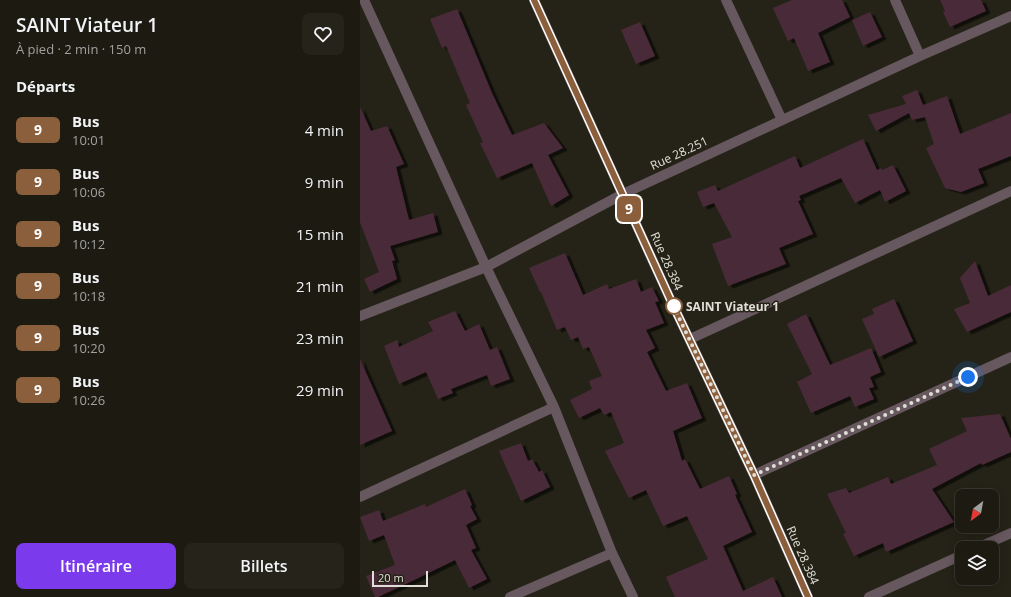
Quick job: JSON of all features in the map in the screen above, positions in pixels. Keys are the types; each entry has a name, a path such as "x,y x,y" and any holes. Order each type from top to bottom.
{"street":[{"name":"Rue 28.384","path":"534,0 622,194 754,475 808,597"},
{"path":"726,0 782,120"},
{"path":"895,0 920,56"},
{"path":"363,6 554,407 612,553 633,597"},
{"name":"Rue 28.251","path":"360,316 486,267 622,194 920,56 1011,16"},
{"path":"690,339 1011,191"},
{"path":"754,475 1011,357"},
{"path":"360,497 554,407"},
{"path":"993,541 1011,533"},
{"path":"510,597 612,553"},
{"path":"869,597 955,558"}],"building":[{"path":"792,0 842,0 850,17 818,33 830,62 808,71 794,38 788,41 773,8"},
{"path":"940,0 981,0 986,11 950,27 943,12 945,11"},
{"path":"457,9 492,93 512,135 544,123 563,148 548,155 569,195 551,206 532,163 497,178 480,143 483,142 466,105 470,103 446,46 442,48 430,19"},
{"path":"870,12 882,37 863,46 852,20"},
{"path":"640,22 655,56 636,64 621,30"},
{"path":"917,90 923,105 947,96 960,134 1011,113 1011,156 978,169 984,183 961,192 945,188 926,148 934,144 925,117 912,120 909,113 876,131 868,115 906,104 902,96"},
{"path":"360,107 371,131 387,126 404,164 396,167 409,220 433,213 438,232 390,246 395,260 392,261 397,279 370,292 364,279 379,272 360,222"},
{"path":"863,139 877,170 881,168 882,170 893,165 906,191 885,202 880,190 855,203 841,178 799,196 801,200 798,201 813,234 779,248 786,264 728,286 712,244 732,237 714,203 703,207 697,192 715,185 718,191 795,156 800,168"},
{"path":"565,253 583,295 607,284 609,289 636,279 641,292 652,287 659,301 655,302 664,323 646,330 655,348 647,352 666,391 687,383 702,418 673,431 682,461 685,459 700,489 729,476 737,494 735,495 752,532 723,546 743,591 773,577 782,597 675,597 666,577 708,559 687,516 663,526 646,490 629,498 605,451 624,443 611,412 604,415 600,408 579,418 570,400 592,389 589,381 602,376 589,347 583,349 578,337 571,340 565,327 557,330 529,268"},
{"path":"975,261 988,296 1011,285 1011,312 967,332 954,309 970,303 960,278"},
{"path":"894,299 913,341 879,357 862,319 874,314 872,309"},
{"path":"455,311 465,331 479,324 490,350 497,347 510,379 491,386 487,375 451,389 453,393 438,399 426,372 399,384 384,346 397,340 399,347 433,331 428,322"},
{"path":"806,314 830,365 871,348 881,372 870,377 874,387 869,388 874,399 855,407 850,396 811,413 797,382 812,374 787,324"},
{"path":"360,359 392,431 360,445"},
{"path":"1000,414 1011,439 1011,452 982,465 981,463 932,489 954,522 886,552 883,543 854,556 843,534 846,533 827,494 846,488 849,493 888,477 891,484 937,465 929,449 967,431 961,418"},
{"path":"521,443 528,461 532,459 539,472 542,470 550,487 521,501 499,451"},
{"path":"465,489 472,505 470,506 477,519 466,525 476,548 471,550 487,579 469,588 455,560 378,597 375,597 366,576 395,565 384,535 369,541 360,517 379,510 383,521 425,504 426,507"}],"bus line":[{"name":"9","path":"534,0 672,303 754,475 808,597"}],"place":[{"name":"SAINT Viateur 1","path":"674,306"}],"route":[{"path":"674,306 672,303 754,475 968,377"}]}
